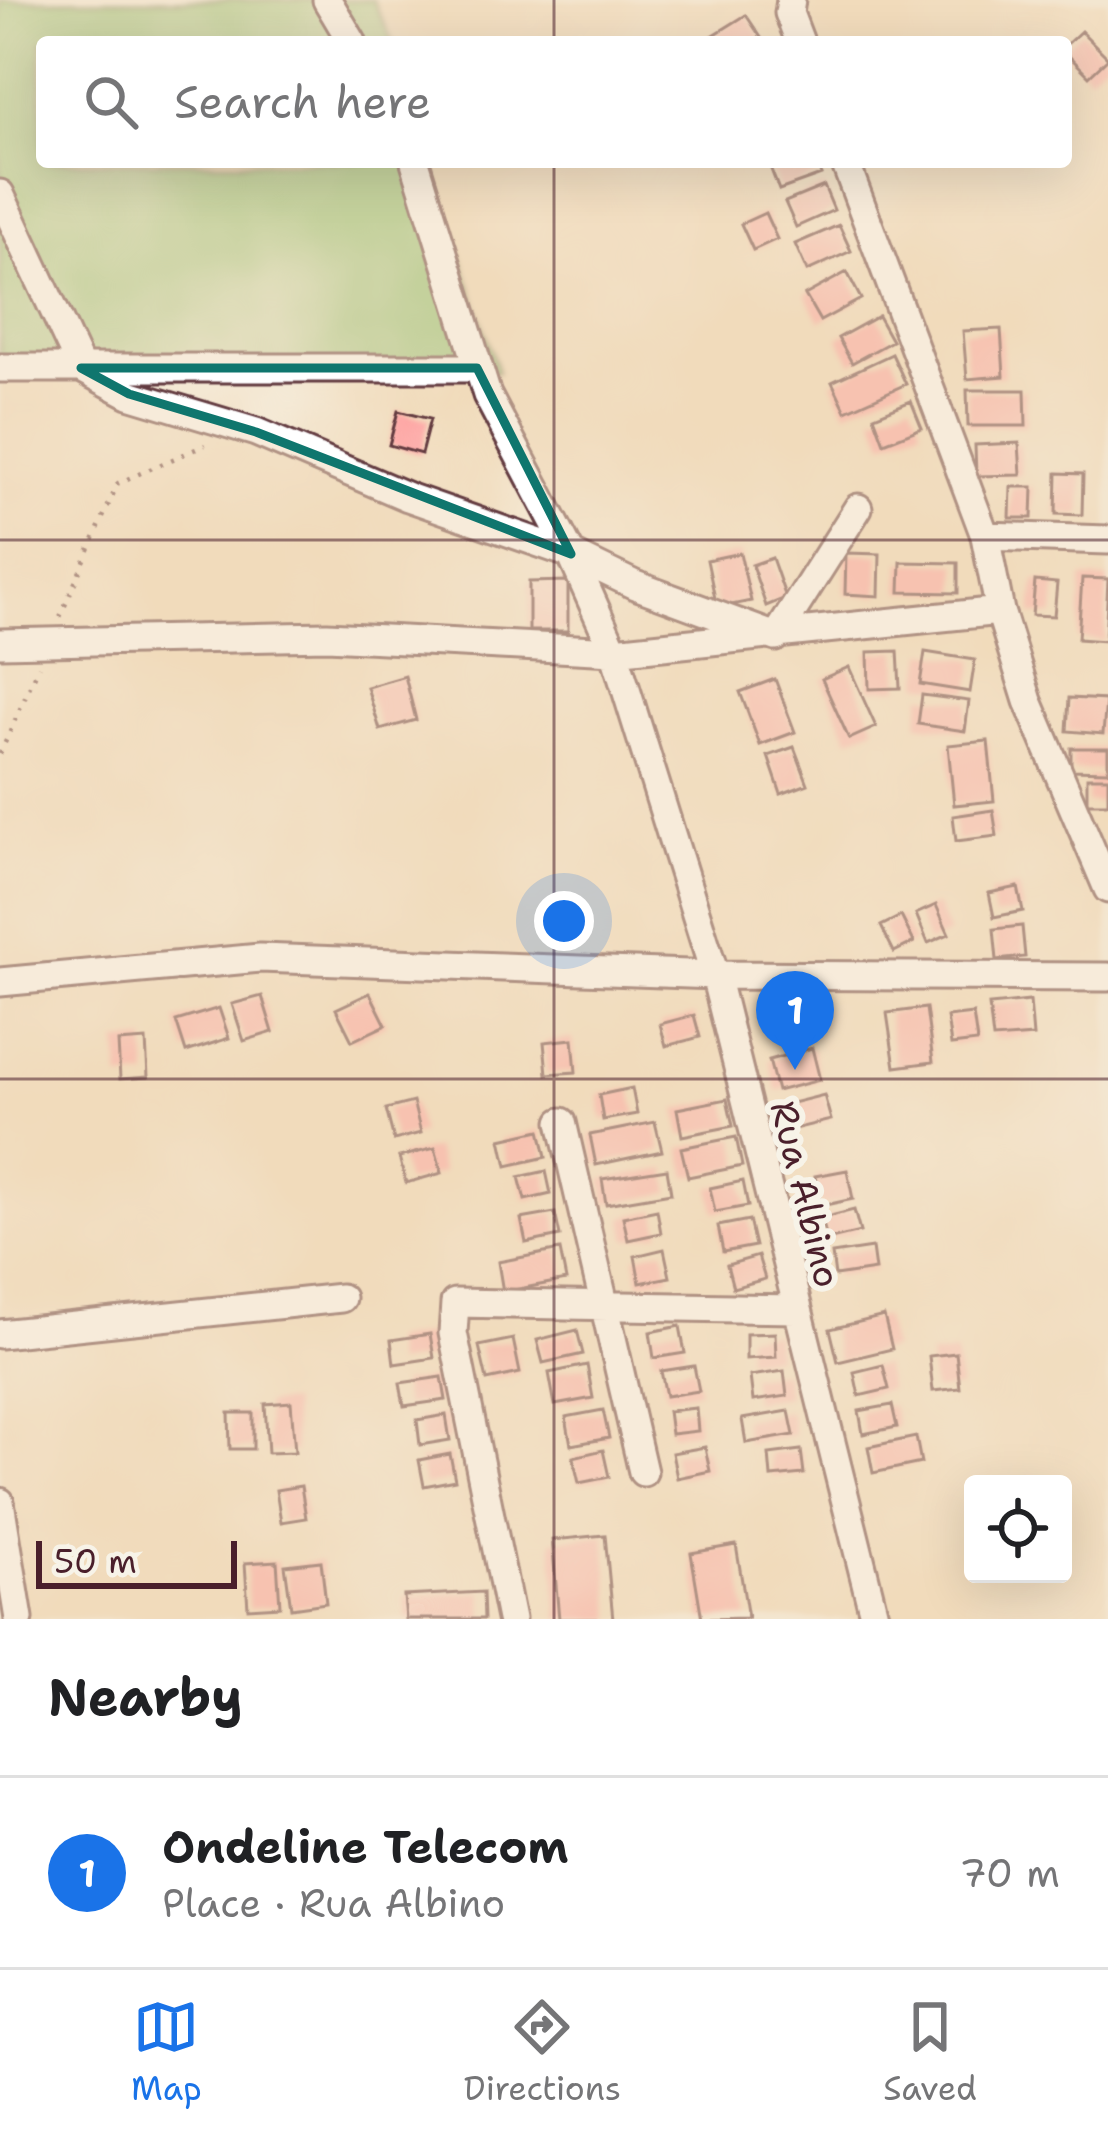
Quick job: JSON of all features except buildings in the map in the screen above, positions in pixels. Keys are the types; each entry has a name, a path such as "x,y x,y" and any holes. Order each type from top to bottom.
{"street":[{"path":"327,0 348,36"},
{"path":"790,0 789,13 798,36"},
{"name":"Rua Albino","path":"417,168 477,368 614,651 715,975 875,1619"},
{"path":"846,168 985,536 1000,611 1028,701 1108,889"},
{"path":"0,194 81,368 129,394 256,432 408,497 571,554 635,585 776,637"},
{"path":"0,368 477,368"},
{"path":"776,637 858,508"},
{"path":"985,536 1108,539"},
{"path":"0,643 327,636 614,651 1000,611"},
{"path":"0,982 260,958 715,975 1108,977"},
{"path":"562,1121 643,1472"},
{"path":"0,1334 341,1298"},
{"path":"511,1619 453,1333 455,1303 606,1302 797,1309"},
{"path":"0,1502 19,1619"}],"path":[{"path":"0,754 118,483 206,445 256,432"}],"highlighted area":[{"path":"81,368 477,368 571,554 256,432 129,394"}],"green space":[{"path":"0,0 373,0 390,36 36,36 36,168 433,168 498,372 0,368"}],"place":[{"name":"Ondeline Telecom","path":"795,1070"}]}
